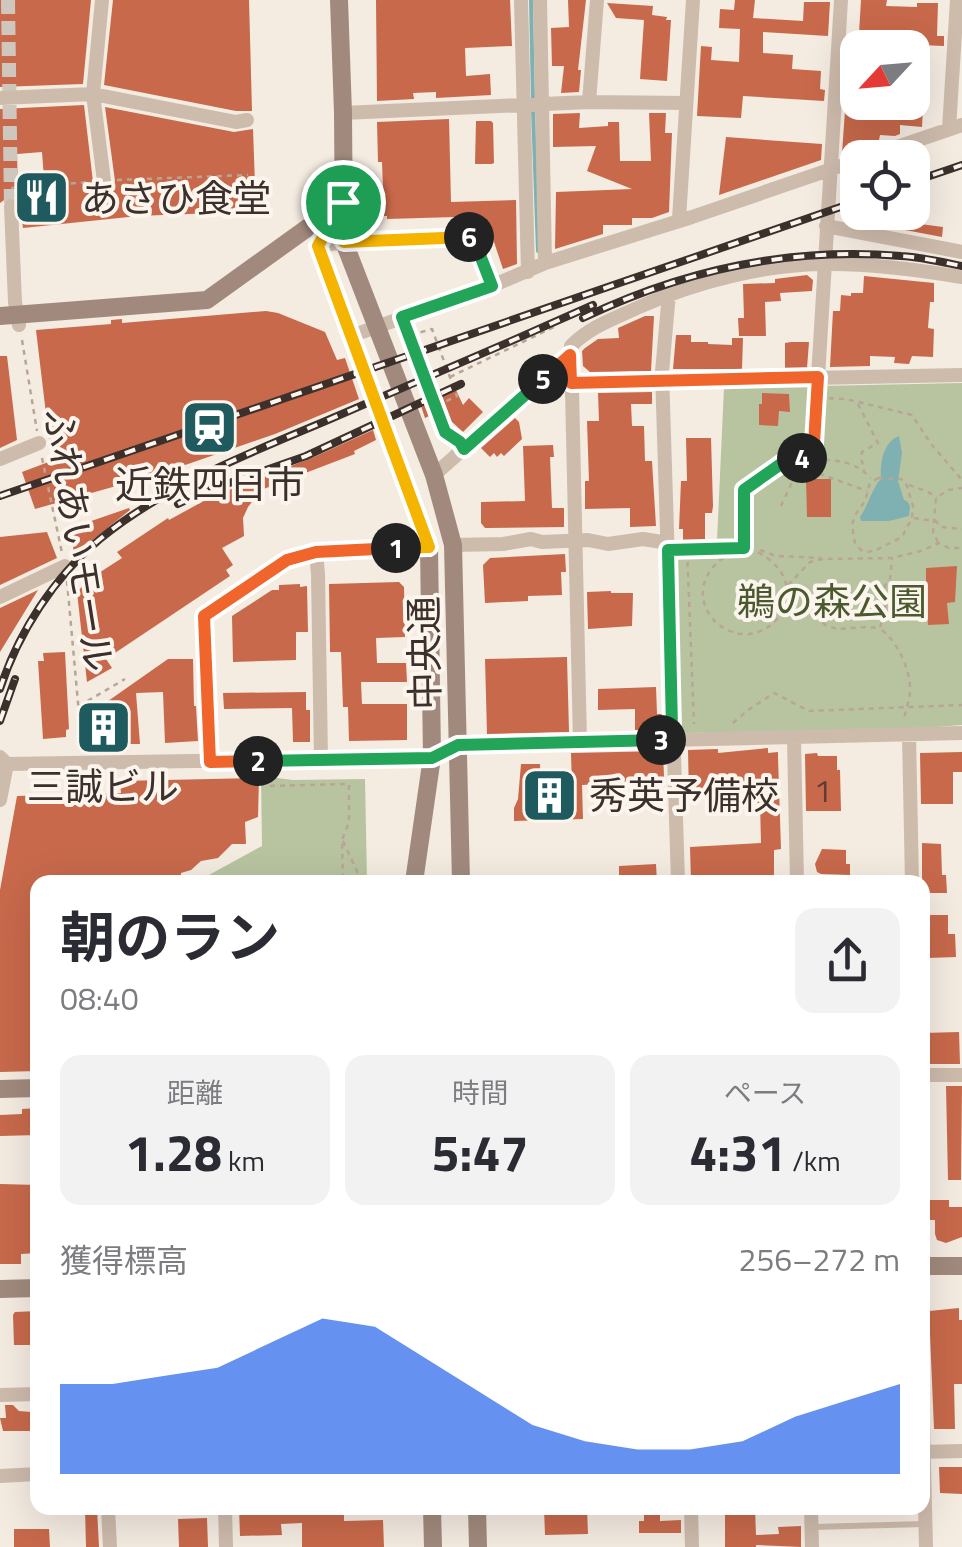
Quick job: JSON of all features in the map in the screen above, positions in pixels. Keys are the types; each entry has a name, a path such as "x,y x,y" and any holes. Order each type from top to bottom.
{"street":[{"path":"102,0 93,94 104,181"},
{"name":"中央通","path":"339,0 344,242 434,475 454,545 462,875"},
{"path":"522,0 545,263"},
{"path":"528,272 540,0"},
{"path":"589,102 597,0"},
{"path":"679,219 693,0"},
{"path":"818,377 841,0"},
{"path":"918,140 956,127 958,0"},
{"path":"0,98 93,94 236,122 247,120"},
{"path":"343,113 589,102 686,104"},
{"path":"351,336 545,263 840,166"},
{"path":"11,206 12,319 206,300 343,202"},
{"name":"中央通","path":"343,202 318,246 429,547 432,758 415,875"},
{"path":"826,226 962,252"},
{"path":"318,246 473,237 492,286"},
{"path":"580,742 571,346 586,331 669,294 771,269 825,264 920,270 962,277"},
{"path":"669,294 663,381 678,875"},
{"path":"434,475 570,355"},
{"path":"571,383 962,375"},
{"path":"0,459 39,444"},
{"path":"210,762 204,616 287,560 316,552 503,544 530,539 615,544 634,539 668,547"},
{"path":"316,552 322,760"},
{"path":"0,597 65,566"},
{"path":"0,800 3,761 83,764 432,758 458,745 962,734"},
{"path":"906,735 912,875"},
{"path":"794,738 797,875"},
{"path":"930,1076 962,1075"},
{"path":"0,1089 30,1088"},
{"path":"930,1266 962,1266"},
{"path":"0,1289 30,1288"},
{"path":"0,1395 30,1394"},
{"path":"930,1452 962,1451"},
{"path":"0,1476 30,1474"},
{"path":"108,1515 110,1547"},
{"path":"225,1515 226,1547"},
{"path":"432,1515 433,1547"},
{"path":"477,1515 478,1547"},
{"path":"690,1515 692,1547"},
{"path":"811,1515 812,1547"},
{"path":"925,1515 926,1547"}],"lane":[{"path":"812,1527 925,1524"}],"path":[{"path":"11,188 248,175"},
{"path":"402,317 445,432 464,449"},
{"name":"ふれあいモール","path":"12,319 65,566 83,764"},
{"path":"450,377 558,325"},
{"path":"409,336 432,329 457,396 435,407"},
{"path":"813,460 818,377"},
{"path":"817,398 858,402 912,416 962,480"},
{"path":"858,402 878,439 877,446 862,452 864,471"},
{"path":"742,548 744,490 785,461 840,460 858,467 872,480"},
{"path":"785,461 867,491"},
{"path":"780,506 799,466"},
{"path":"901,479 907,485 913,506 912,518 902,537 876,550 862,550 852,525 872,480 901,479"},
{"path":"907,485 937,497"},
{"path":"962,488 937,497 933,533 938,543 962,548"},
{"path":"912,518 962,529"},
{"path":"668,547 742,548 776,556 892,558 938,543"},
{"path":"742,548 716,563 706,578 702,595 712,619 740,634 771,626 786,606 787,586 778,568 754,550"},
{"path":"686,549 694,731"},
{"path":"787,586 810,562 822,558"},
{"path":"880,628 892,558"},
{"path":"688,596 702,595"},
{"path":"786,606 814,612 837,629 880,628 894,641 910,688 906,735"},
{"path":"79,706 124,679"},
{"path":"728,739 732,724 774,693 809,711 962,705"},
{"path":"270,786 349,784 342,875"},
{"path":"342,840 359,875"}],"green space":[{"name":"鵜の森公園","path":"962,383 962,725 682,733 676,728 671,543 717,541 724,388"},
{"path":"261,776 293,780 365,779 367,875 209,875 262,846"}],"water":[{"path":"899,436 902,453 898,481 910,506 909,516 861,521 881,479 886,448"}],"building":[{"path":"0,0 91,0 83,84 0,87"},
{"path":"113,0 249,0 252,111 104,85"},
{"path":"376,0 510,0 512,46 465,48 466,76 490,74 491,95 436,98 436,92 413,93 414,99 377,101"},
{"path":"568,0 586,0 581,70 579,92 561,93 564,66 552,66 551,28 569,27"},
{"path":"735,0 755,0 753,18 803,21 804,2 830,2 828,36 763,32 763,53 793,55 792,69 821,71 824,101 743,96 741,118 697,116 701,46 712,47 711,60 739,62 740,29 719,28 720,9 734,10"},
{"path":"861,0 887,0 886,6 938,3 937,36 944,36 944,46 930,45 930,30 859,30"},
{"path":"607,3 653,6 652,15 671,20 667,81 640,79 644,20 616,18"},
{"path":"84,105 93,182 101,191 111,189 115,181 105,107 234,132 253,129 256,213 138,216 23,228 19,200 10,196 0,203 0,109","holes":["42,152 45,191 18,193 17,154"]},
{"path":"580,113 579,128 619,122 620,161 651,161 649,113 666,113 665,133 672,133 669,212 652,218 632,218 632,225 603,225 603,234 555,249 556,192 632,189 587,171 596,146 553,147 553,114"},
{"path":"449,119 451,202 516,200 517,264 503,269 487,221 384,216 377,122"},
{"path":"844,120 922,120 922,127 900,125 900,134 895,136 843,140"},
{"path":"476,121 493,123 492,164 475,164"},
{"path":"726,137 822,144 821,160 719,195"},
{"path":"943,227 942,237 905,230"},
{"path":"807,275 813,280 812,291 780,293 781,301 765,302 766,336 739,336 738,318 744,318 743,284 775,283 775,279"},
{"path":"864,276 934,283 928,328 934,329 933,357 912,356 909,364 894,363 895,357 870,356 870,366 830,367 833,311 840,311 841,295 863,293"},
{"path":"266,311 325,332 337,360 345,358 359,399 275,434 162,473 35,509 22,472 59,458 56,439 49,439 36,330 111,324 111,320 122,319 122,323"},
{"path":"654,316 651,371 590,372 583,366 585,348 598,339 619,338 618,328"},
{"path":"676,335 691,335 691,342 708,344 732,345 732,338 743,338 742,369 673,369"},
{"path":"809,342 807,368 785,368 785,343"},
{"path":"0,356 7,356 17,440 0,448"},
{"path":"456,390 463,405 469,398 483,412 463,432 440,411 425,418 421,406"},
{"path":"652,392 652,404 631,404 632,426 644,426 645,461 652,461 656,526 630,527 630,508 585,509 585,481 589,481 587,421 599,421 598,393"},
{"path":"762,393 789,394 790,412 779,411 778,426 759,425"},
{"path":"515,418 522,439 504,456 494,453 490,457 481,448"},
{"path":"373,430 376,440 354,451 355,454 261,490 243,518 244,536 222,548 233,565 226,570 230,576 106,659 112,668 87,682 77,592 122,558 117,552 168,518 211,497"},
{"path":"686,438 711,438 713,506 712,513 705,513 705,542 683,542 683,529 679,529 681,481 687,481"},
{"path":"553,445 552,508 564,508 564,527 485,528 481,523 481,502 525,501 523,446"},
{"path":"806,479 831,479 831,517 807,517"},
{"path":"130,510 74,555 71,528"},
{"path":"47,532 57,558 0,585 0,537"},
{"path":"565,554 562,595 485,603 483,565 490,558"},
{"path":"957,566 955,602 947,603 949,624 928,625 927,607 909,609 908,596 926,593 926,568"},
{"path":"399,582 404,587 405,637 376,638 377,663 406,663 407,682 361,682 362,704 407,704 407,740 349,741 341,652 330,652 329,584"},
{"path":"279,585 307,586 308,632 296,632 296,660 233,662 232,616 272,590 279,590"},
{"path":"38,590 0,652 0,608"},
{"path":"587,592 633,593 632,626 588,629"},
{"path":"65,652 69,729 66,737 43,739 38,661 44,661 43,653"},
{"path":"567,657 569,732 487,734 485,659"},
{"path":"168,659 193,659 198,741 165,743 163,692 136,693 140,744 93,744 91,713"},
{"path":"656,687 657,714 662,714 663,730 635,730 635,709 598,710 598,689"},
{"path":"306,692 310,742 293,742 292,708 224,709 223,693"},
{"path":"768,748 768,753 778,752 781,849 774,850 774,875 691,875 690,847 761,843 760,803 756,803 756,796 689,795 688,750 718,749 718,753"},
{"path":"663,751 664,777 658,777 658,781 582,785 583,819 514,821 521,764 540,764 541,788 572,787 571,753"},
{"path":"962,752 962,772 953,772 953,804 921,804 920,753"},
{"path":"805,754 837,756 841,811 806,811"},
{"path":"259,778 258,817 245,822 246,844 232,844 218,858 201,861 181,875 30,875 30,1071 0,1072 0,890 17,796 121,793 120,781"},
{"path":"922,843 941,844 947,893 930,893 930,875 922,875"},
{"path":"822,849 846,850 850,875 817,872 815,864"},
{"path":"656,864 657,875 619,875 619,866"},
{"path":"930,915 948,915 948,934 955,934 956,957 930,958"},
{"path":"959,1032 960,1064 930,1064 930,1033"},
{"path":"946,1086 962,1086 961,1180 948,1180"},
{"path":"30,1108 30,1135 0,1136 0,1115 22,1114 22,1109"},
{"path":"0,1184 30,1185 30,1253 21,1254 21,1264 0,1264"},
{"path":"930,1200 949,1200 949,1207 962,1207 962,1237 946,1243 937,1240 935,1220 930,1220"},
{"path":"959,1308 962,1320 962,1384 954,1384 955,1429 934,1429 930,1311"},
{"path":"30,1311 30,1345 14,1345 15,1312"},
{"path":"5,1405 30,1412 30,1431 3,1431 0,1418 6,1418"},
{"path":"939,1467 962,1467 962,1494 940,1493"},
{"path":"85,1515 97,1515 99,1547 86,1547"},
{"path":"239,1515 344,1515 344,1521 383,1520 384,1547 302,1547 302,1523 281,1524 282,1535 240,1536"},
{"path":"544,1515 587,1515 588,1534 545,1535"},
{"path":"644,1515 660,1515 660,1521 681,1520 681,1533 639,1533 639,1521 644,1521"},
{"path":"725,1515 755,1515 756,1535 779,1534 778,1527 801,1526 801,1547 725,1547"},
{"path":"207,1518 208,1547 179,1547 178,1519"},
{"path":"14,1529 49,1529 50,1547 14,1547"}],"waterway":[{"path":"531,0 533,101"},
{"path":"533,110 538,251"}],"tunnel":[{"path":"8,0 11,206"}],"railway":[{"path":"930,176 962,165"},
{"path":"0,496 840,207"},
{"path":"583,318 659,287 778,259 860,254 916,257 962,266"},
{"path":"0,689 27,627 53,588 100,539 152,502 239,458 593,305"},
{"path":"178,504 306,456 461,384"},
{"path":"0,721 15,679"}],"place":[{"name":"あさひ食堂","path":"42,198"},
{"name":"近鉄四日市","path":"210,427"},
{"name":"三誠ビル","path":"103,728"},
{"name":"秀英予備校","path":"550,795"}],"route":[{"path":"343,202 344,242 473,237 492,286 402,317 445,432 464,449 570,355 571,383 818,377 813,460 785,461 744,490 744,548 668,550 674,740 458,745 432,758 210,762 204,616 287,560 316,552 429,547 318,246 343,202"}]}
